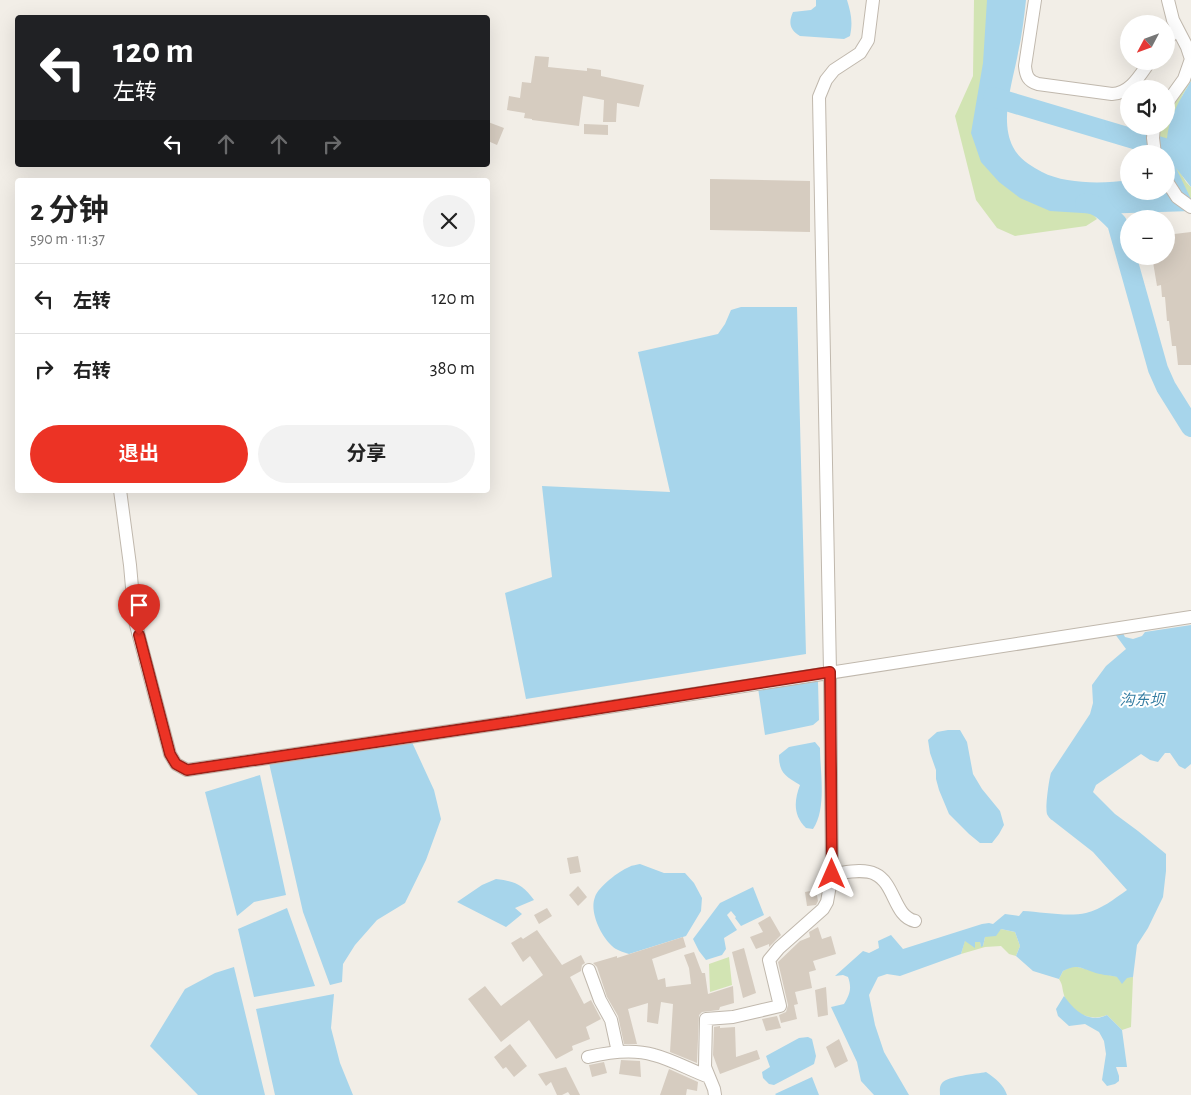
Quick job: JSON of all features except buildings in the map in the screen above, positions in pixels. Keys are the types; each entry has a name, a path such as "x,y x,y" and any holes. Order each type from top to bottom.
{"street":[{"path":"715,1095 704,1067 706,1019 733,1017 780,1006 770,960 779,948 823,909 827,902 832,874 819,97 826,80 834,70 860,53 868,40 873,0"},
{"path":"1035,0 1025,66 1026,73 1031,82 1063,88 1120,94 1126,91 1143,70"},
{"path":"1168,0 1177,28 1191,59 1184,79 1175,92"},
{"path":"1175,194 1191,207"},
{"path":"120,493 135,621 170,754 176,764 187,770 1191,617"},
{"path":"832,874 862,872 875,874 890,890 904,914 909,920 915,922"},
{"path":"589,970 600,1000 611,1020 618,1052"},
{"path":"588,1057 618,1052 652,1054 708,1077"}],"green space":[{"path":"974,0 996,0 980,131 1091,212 1097,219 1086,226 1015,236 997,228 976,200 955,116 973,76"},
{"path":"1191,72 1191,81 1182,96 1175,127 1175,98"},
{"path":"1157,135 1173,135 1171,145 1157,145"},
{"path":"1175,164 1191,187 1191,203 1175,172"},
{"path":"1001,929 1015,932 1020,946 1016,956 1009,954 1001,946 985,947 961,954 965,940 975,947 975,942 980,942 981,946 983,946 985,937"},
{"path":"729,957 732,985 710,992 709,964"},
{"path":"1072,966 1110,975 1133,977 1131,1027 1122,1030 1107,1015 1101,1017 1088,1016 1081,1014 1071,1007 1064,995 1059,979 1063,971"}],"water":[{"path":"816,0 847,0 851,18 850,36 844,39 800,36 794,31 790,23 793,12 811,10 816,6"},
{"path":"987,0 1026,0 1021,40 1008,100 1007,125 1013,147 1026,162 1051,176 1084,182 1120,181 1120,200 1175,200 1175,145 1167,145 1168,135 1175,135 1175,110 1191,81 1191,187 1176,168 1191,199 1191,211 1120,210 1120,213 1098,214 1050,211 1020,198 999,182 981,162 971,133 983,63"},
{"path":"741,307 797,307 806,654 526,699 505,593 552,577 542,486 670,492 638,352 718,334 731,310"},
{"name":"沟东坝","path":"1191,625 1191,764 1185,769 1179,766 1170,753 1165,753 1158,762 1150,760 1141,754 1096,785 1093,792 1115,814 1166,854 1163,897 1148,928 1137,945 1133,977 1127,978 1122,984 1117,977 1099,974 1078,967 1063,971 1059,979 1033,971 1016,956 1020,946 1015,932 1001,929 996,936 985,937 981,947 980,942 975,942 975,948 965,941 961,954 900,976 887,974 878,977 869,995 875,1025 884,1052 909,1095 874,1095 861,1081 857,1062 831,1007 844,1004 850,991 848,977 843,975 835,976 863,951 869,953 879,948 878,941 891,935 903,949 982,924 993,924 1005,914 1019,916 1023,911 1063,914 1086,913 1103,906 1127,890 1093,852 1051,820 1047,811 1050,776 1090,714 1093,703 1092,685 1106,666 1126,649 1115,634 1122,631 1125,637 1133,639 1142,636 1145,632"},
{"path":"818,681 819,720 813,725 765,735 758,688"},
{"path":"960,730 967,742 973,774 982,789 1000,811 1004,825 992,843 980,843 949,814 939,790 928,740 937,732"},
{"path":"411,740 434,790 441,819 426,860 405,903 377,920 355,945 343,964 342,982 330,985 303,912 269,763"},
{"path":"815,742 820,748 822,790 820,811 813,829 806,828 799,818 796,802 800,785 784,773 780,766 779,755 789,747"},
{"path":"260,775 286,895 254,902 237,916 205,792"},
{"path":"640,864 664,873 685,873 694,883 702,898 701,911 686,936 629,954 620,951 608,942 597,923 594,903 597,893 609,880 625,869"},
{"path":"496,879 518,884 534,900 515,908 522,914 506,927 457,902 482,885"},
{"path":"753,887 764,915 741,926 731,911 727,915 737,930 724,938 726,949 722,955 706,960 693,939 720,903"},
{"path":"287,908 315,986 254,997 238,929"},
{"path":"234,967 265,1095 198,1095 150,1046 185,989 215,973"},
{"path":"334,994 331,1028 340,1063 353,1095 275,1095 256,1009"},
{"path":"1064,996 1082,1014 1094,1018 1107,1015 1122,1030 1127,1067 1116,1067 1119,1081 1115,1084 1107,1086 1102,1080 1106,1054 1104,1041 1099,1032 1085,1024 1069,1026 1058,1016 1056,1009"},
{"path":"808,1037 812,1039 816,1056 814,1064 774,1085 769,1084 763,1078 762,1072 770,1067 766,1056 799,1038"},
{"path":"986,1072 996,1079 1007,1095 940,1095 940,1086 945,1081 956,1077"},
{"path":"812,1077 819,1095 775,1094"}],"waterway":[{"path":"993,97 1191,156"},
{"path":"1085,203 1098,207 1117,223 1158,369 1166,387 1191,427"}],"route":[{"path":"139,635 170,754 176,764 187,770 830,672 832,874"}]}
